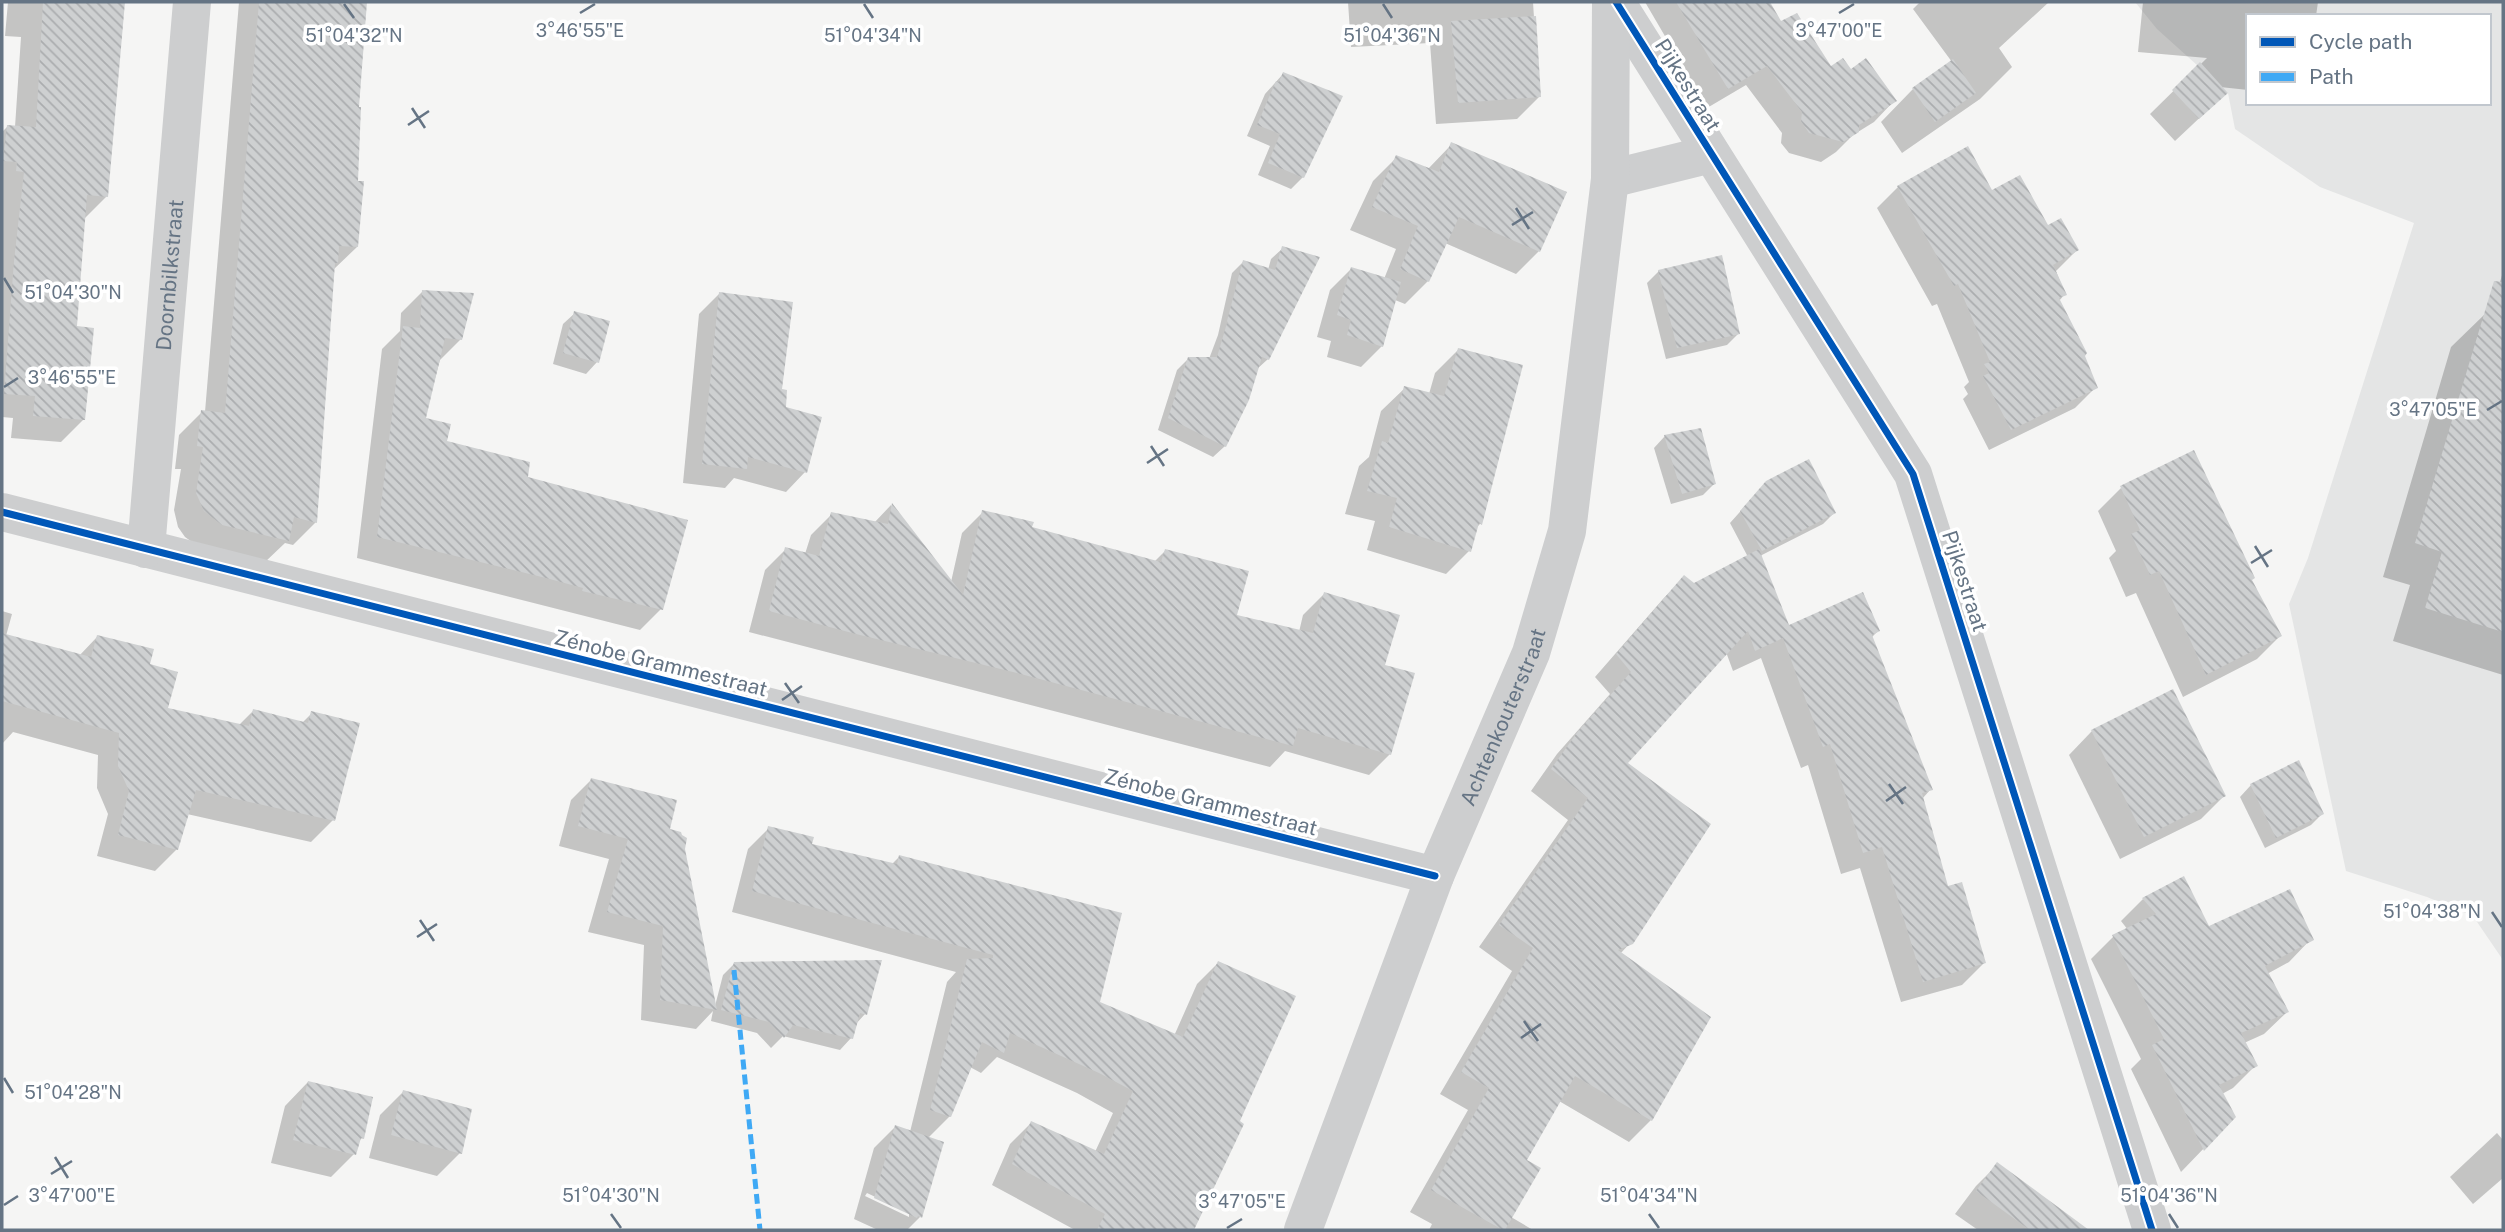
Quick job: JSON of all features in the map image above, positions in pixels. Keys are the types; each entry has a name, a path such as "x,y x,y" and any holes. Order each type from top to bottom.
{"street":[{"name":"Doornbilkstraat","path":"146,549 192,2"},
{"name":"Pijkestraat","path":"1614,2 1913,474 2152,1230"},
{"name":"Achtenkouterstraat","path":"1303,1230 1435,876 1531,653 1567,531 1610,179 1614,2"},
{"path":"1610,179 1711,155"},
{"name":"Zénobe Grammestraat","path":"2,512 1435,876"}],"shaded area":[{"path":"2135,2 2503,2 2503,960 2473,916 2427,897 2346,871 2289,604 2308,558 2414,223 2320,187 2235,129 2228,93 2157,29"}],"building":[{"path":"43,2 125,2 108,197 87,195 77,326 94,328 85,420 33,416 35,396 4,394 24,172 16,171 17,162 3,161 7,125 36,127"},
{"path":"259,2 367,2 359,107 358,181 364,181 358,247 339,246 338,263 335,263 317,523 294,517 289,541 222,525 204,511 196,493 203,447 197,446 201,410 225,413"},
{"path":"1676,2 1770,2 1781,21 1797,13 1831,66 1843,58 1851,69 1866,58 1897,101 1859,125 1859,132 1843,142 1809,133 1801,121 1802,112 1767,66 1728,89"},
{"path":"1536,16 1541,97 1458,103 1451,21"},
{"path":"1953,59 1976,93 1935,122 1912,88"},
{"path":"2200,62 2228,93 2199,119 2172,90"},
{"path":"1283,72 1343,96 1304,178 1268,163 1280,134 1257,125 1276,81 1279,82"},
{"path":"1451,142 1567,192 1540,252 1459,217 1429,282 1400,269 1418,226 1372,207 1396,155 1439,172"},
{"path":"1968,146 1992,190 2020,175 2048,225 2061,218 2079,250 2053,265 2067,295 2059,298 2087,353 2085,356 2098,388 2011,430 1983,376 1989,373 1984,364 1990,362 1958,284 1954,286 1897,186"},
{"path":"1282,246 1320,257 1269,360 1262,357 1249,400 1226,447 1168,418 1188,357 1217,357 1227,323 1229,324 1227,321 1243,260 1275,270"},
{"path":"1722,255 1740,334 1677,348 1658,270"},
{"path":"1351,267 1401,282 1383,347 1347,335 1351,320 1337,315"},
{"path":"2494,281 2503,282 2503,632 2425,608 2442,552 2415,543"},
{"path":"422,290 474,293 462,340 445,338 426,418 451,424 447,441 530,462 528,477 688,520 663,610 377,537 403,326 420,328"},
{"path":"719,292 793,302 782,389 787,390 786,407 822,417 807,473 748,457 747,469 702,464"},
{"path":"574,311 610,321 599,363 563,353"},
{"path":"1458,348 1523,365 1482,525 1479,523 1471,552 1389,527 1397,498 1367,491 1382,441 1388,443 1404,386 1444,396"},
{"path":"1701,428 1716,484 1682,494 1664,435"},
{"path":"2194,450 2255,578 2252,580 2282,636 2206,675 2159,571 2150,575 2131,534 2140,530 2120,486"},
{"path":"1809,459 1836,513 1762,551 1740,511 1766,481"},
{"path":"892,503 963,595 982,510 1034,522 1032,527 1161,562 1165,549 1249,571 1237,615 1313,633 1324,592 1400,615 1385,665 1415,673 1391,755 1298,728 1293,746 769,611 785,547 819,556 831,512 888,524"},
{"path":"1759,549 1789,625 1863,592 1880,631 1872,635 1933,790 1922,793 1948,886 1962,882 1986,963 1923,982 1882,847 1863,853 1830,744 1823,747 1783,638 1755,651 1748,631 1628,763 1711,824 1633,944 1618,950 1711,1017 1652,1121 1575,1076 1527,1160 1541,1168 1503,1230 1431,1190 1489,1088 1461,1072 1533,948 1499,925 1588,798 1551,769 1579,730 1631,672 1616,654 1684,575 1694,583"},
{"path":"2,633 91,657 97,635 154,649 150,664 178,672 168,708 249,726 253,709 308,723 311,711 360,723 335,821 196,790 178,850 118,835 129,791 118,766 119,733 2,701"},
{"path":"2173,689 2226,796 2144,837 2091,730"},
{"path":"2299,760 2324,814 2276,838 2250,784"},
{"path":"591,778 677,800 670,829 681,832 687,838 685,849 717,1010 660,1000 663,926 607,912 628,839 578,826"},
{"path":"768,826 814,837 812,844 897,864 899,855 1122,913 1100,1002 1183,1037 1218,961 1296,996 1240,1121 1244,1124 1194,1230 1097,1230 1105,1214 1012,1164 1031,1121 1104,1154 1133,1091 1099,1073 1010,1033 1004,1053 982,1042 951,1117 930,1110 967,959 993,958 993,955 752,891"},
{"path":"2184,876 2209,926 2290,889 2314,940 2265,966 2289,1012 2241,1033 2258,1066 2219,1085 2236,1117 2204,1151 2152,1045 2164,1039 2112,935 2156,914 2142,898"},
{"path":"882,960 867,1015 860,1013 853,1039 793,1025 784,1038 769,1022 721,1010 734,962"},
{"path":"308,1081 373,1097 364,1139 361,1138 356,1155 293,1140"},
{"path":"403,1090 472,1109 462,1154 391,1135"},
{"path":"895,1125 944,1142 922,1218 874,1198"},
{"path":"1997,1162 2089,1230 2030,1230 1976,1191"}],"marked path":[{"path":"734,970 760,1230"}],"cycle path":[{"path":"1616,2 1913,474 2152,1230"},
{"path":"2,512 1435,876"}]}
